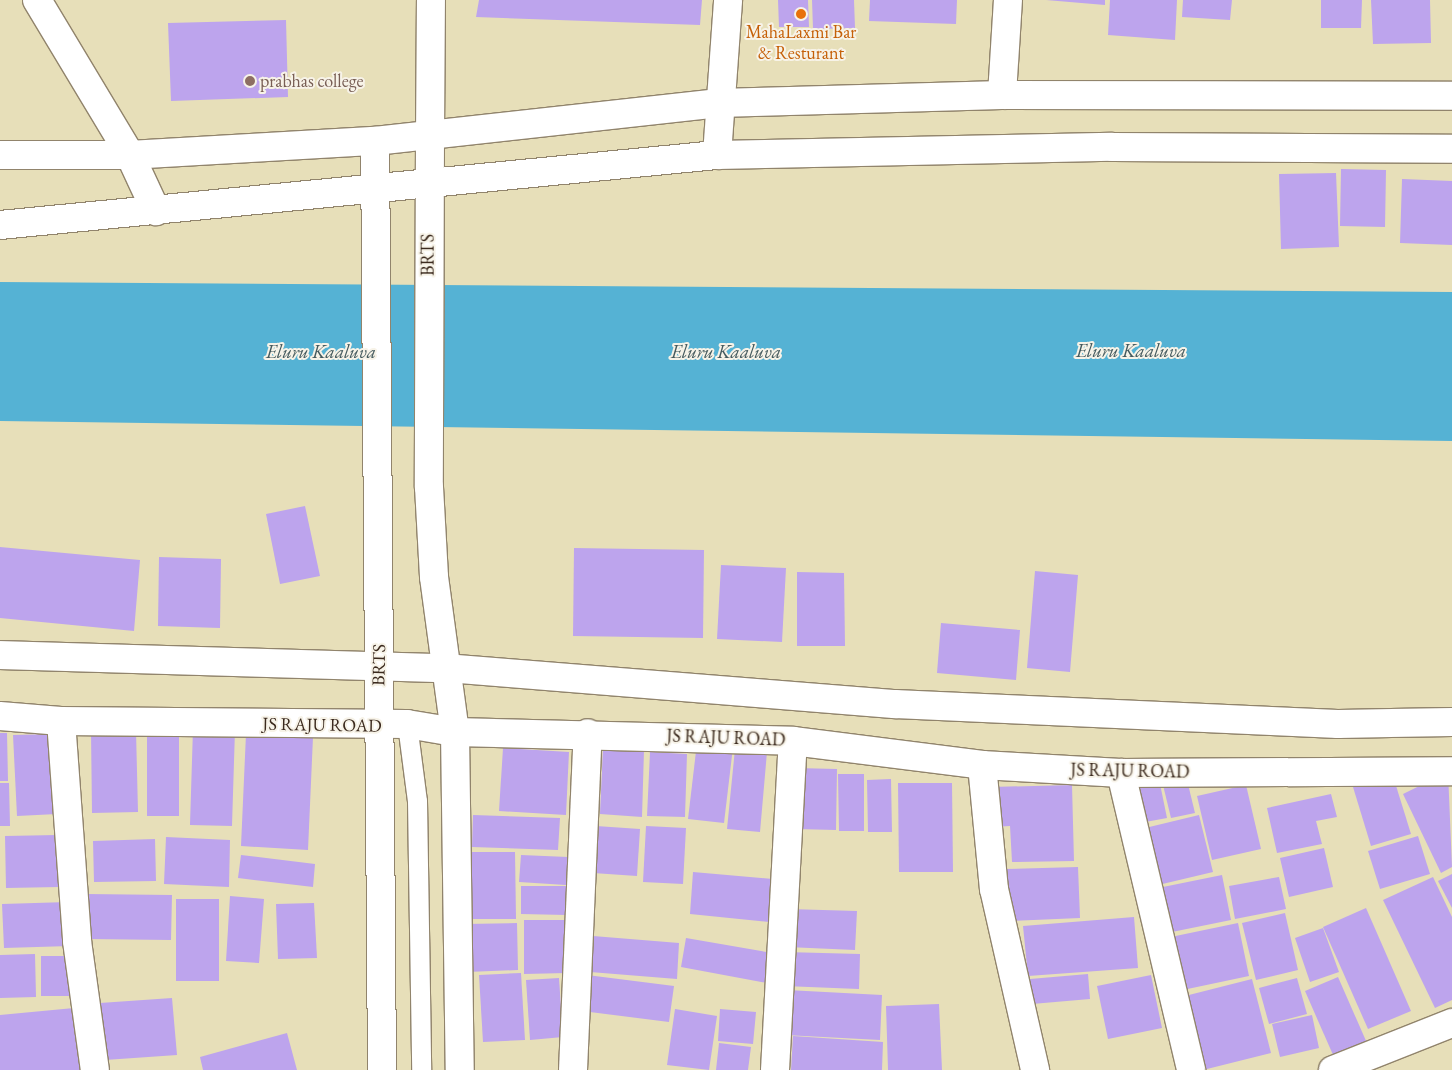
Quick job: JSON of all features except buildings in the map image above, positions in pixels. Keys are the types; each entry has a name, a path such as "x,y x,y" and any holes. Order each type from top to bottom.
{"main road":[{"path":"37,0 130,155 156,211"},
{"name":"BRTS","path":"431,0 428,268 429,487 446,668 455,732 460,1070"},
{"path":"717,155 719,103 728,0"},
{"path":"1002,95 1008,0"},
{"path":"0,155 130,155 375,141 430,137 719,103 1002,95 1452,96"},
{"name":"BRTS","path":"375,141 382,1070"},
{"path":"0,225 156,211 376,186 429,183 717,155 1112,147 1452,150"},
{"path":"0,655 379,668 446,668 895,704 1338,724 1452,722"},
{"name":"JS RAJU ROAD","path":"0,716 61,721 378,726 407,724 455,732 588,733 793,741 982,765 1121,773 1452,771"},
{"path":"61,721 77,941 95,1070"},
{"path":"572,1070 588,733"},
{"path":"775,1070 793,741"},
{"path":"982,765 994,889 1035,1070"},
{"path":"1121,773 1191,1070"},
{"path":"1333,1070 1452,1023"}],"lane":[{"path":"407,724 417,800 421,1070"}],"water":[{"name":"Eluru Kaaluva","path":"0,282 1452,292 1452,441 0,421"}],"place":[{"name":"MahaLaxmi Bar & Resturant","path":"801,14"},
{"name":"prabhas college","path":"250,81"}]}
